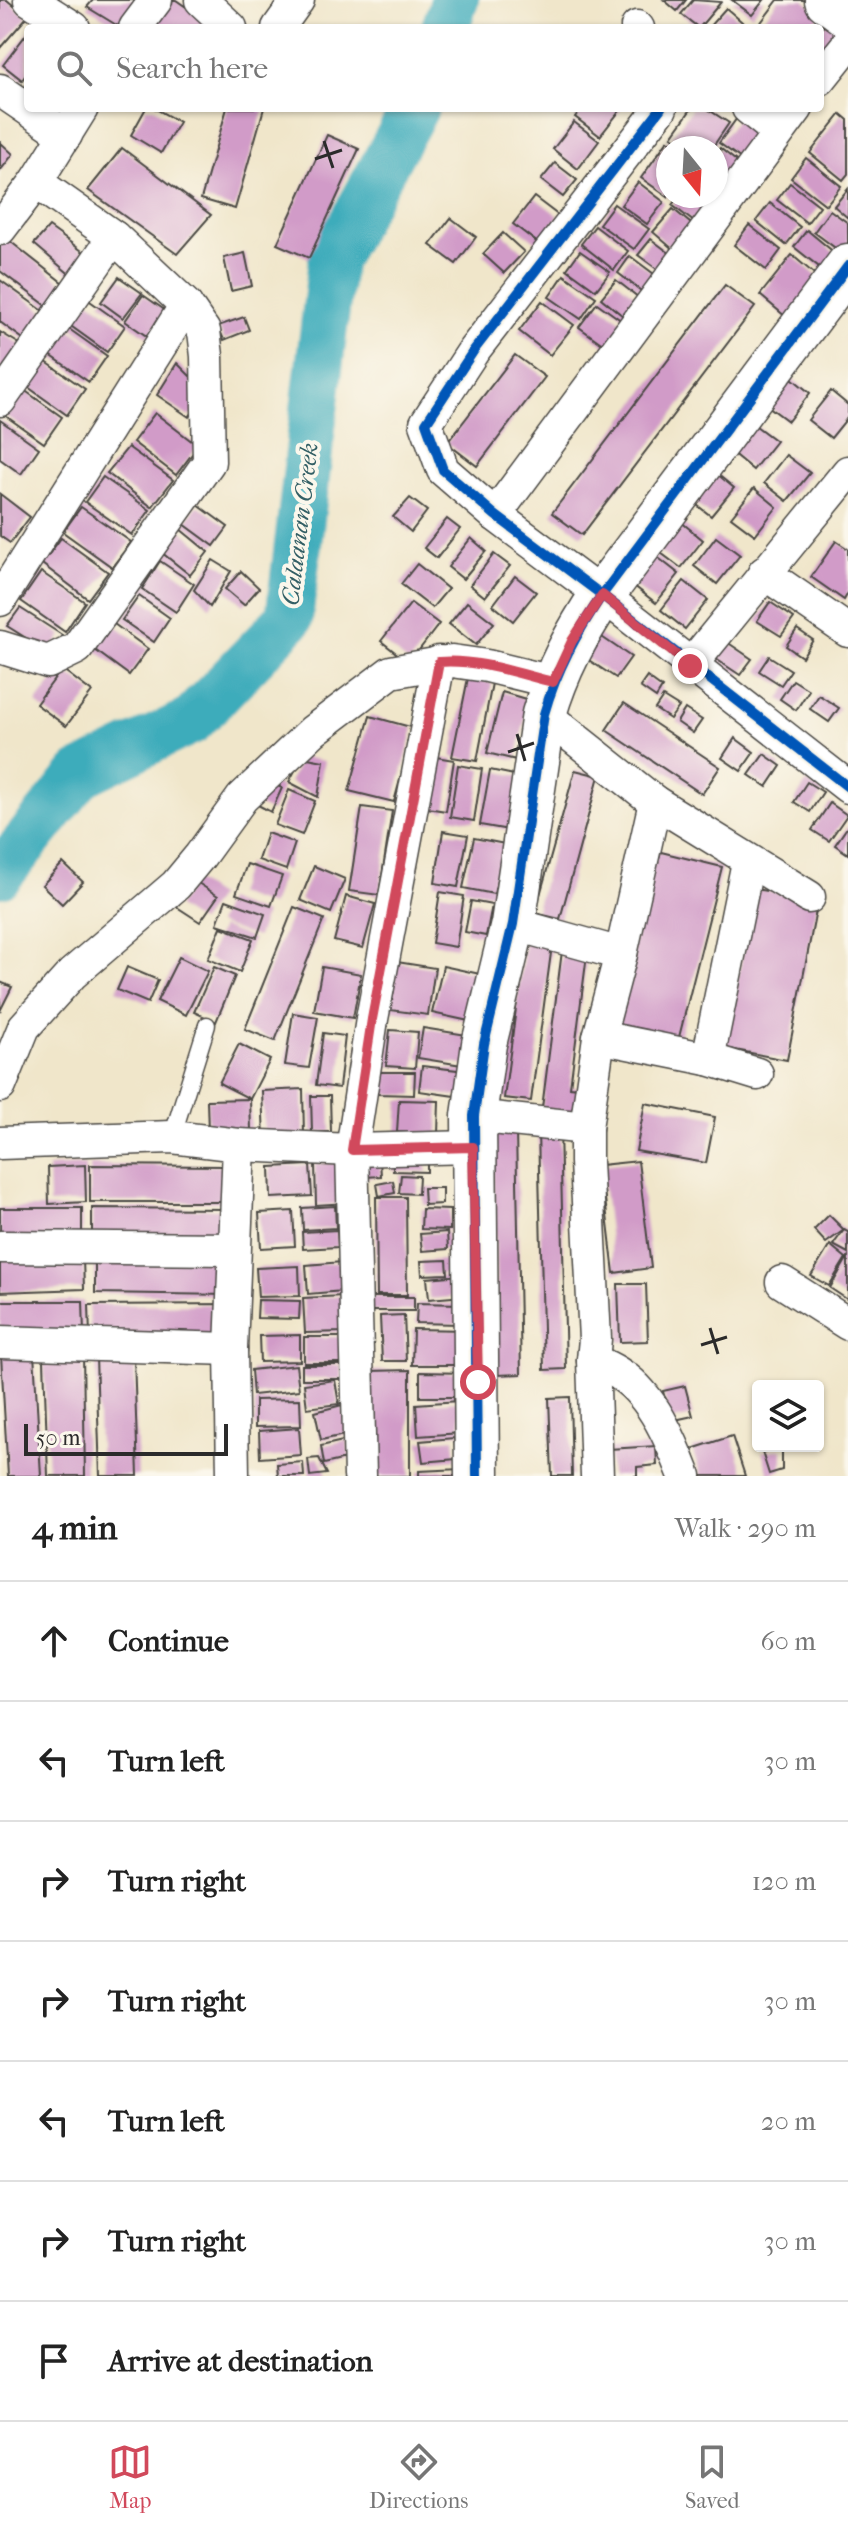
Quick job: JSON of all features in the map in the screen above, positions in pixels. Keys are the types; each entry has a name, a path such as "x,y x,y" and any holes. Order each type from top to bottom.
{"street":[{"path":"30,0 68,24"},
{"path":"138,24 156,0"},
{"path":"201,0 227,24"},
{"path":"281,24 298,0"},
{"path":"827,0 848,15"},
{"path":"824,74 848,44"},
{"path":"0,90 24,100"},
{"path":"0,229 36,182 74,121 53,112"},
{"path":"658,112 474,350 426,423 443,470 495,515 848,787"},
{"path":"495,515 788,120 761,112"},
{"path":"0,647 48,662 77,648 209,462 204,331 186,305 114,237 36,182"},
{"path":"0,400 114,237"},
{"path":"477,1476 473,1132 484,1044 513,924 548,698 572,641 602,595 848,266"},
{"path":"0,600 186,305"},
{"path":"690,666 848,472"},
{"path":"764,573 848,631"},
{"path":"0,1086 24,1027 72,974 176,885 242,798 313,731 391,672 452,661 487,666 548,698 655,802 809,897"},
{"path":"360,1476 352,1150 372,1019 439,662"},
{"path":"597,1476 586,1128 599,1037 655,802"},
{"path":"708,1059 748,862"},
{"path":"513,924 621,954"},
{"path":"599,1037 708,1059 757,1074"},
{"path":"0,1143 172,1137 239,1145 352,1150 473,1132 586,1128"},
{"path":"233,1476 231,1349 239,1145"},
{"path":"0,1247 234,1249"},
{"path":"782,1282 848,1324"},
{"path":"0,1342 231,1349"},
{"path":"593,1360 624,1377 649,1404 677,1454 685,1476"}],"lane":[{"path":"172,1137 207,1025"}],"building":[{"path":"0,0 7,0 27,17 0,48"},
{"path":"93,0 136,0 119,24 87,7"},
{"path":"169,0 176,0 210,24 156,24 153,22"},
{"path":"664,0 686,0 677,11"},
{"path":"693,0 721,2 702,24 694,24 681,14"},
{"path":"732,0 764,0 752,15"},
{"path":"778,0 804,0 821,14 813,24 760,24"},
{"path":"726,8 744,24 712,24"},
{"path":"830,18 845,33 824,59 824,26"},
{"path":"24,37 22,80 3,65"},
{"path":"144,112 161,112 179,122 161,153 131,135"},
{"path":"226,112 263,112 235,209 201,199"},
{"path":"579,112 619,112 600,136 575,117"},
{"path":"689,112 712,112 729,123 720,136 672,136"},
{"path":"741,112 774,134 751,166 728,149 728,136 724,136"},
{"path":"841,114 848,120 848,174 843,180 810,153"},
{"path":"574,122 599,141 578,169 553,149"},
{"path":"327,135 359,149 309,258 277,244"},
{"path":"0,142 13,154 0,171"},
{"path":"122,148 211,215 177,254 88,190"},
{"path":"728,154 746,169 728,192"},
{"path":"656,157 656,189 641,178"},
{"path":"806,158 841,186 826,205 791,178"},
{"path":"555,163 577,180 563,197 541,180"},
{"path":"638,182 656,196 656,208 659,208 647,224 621,205"},
{"path":"790,183 820,206 807,223 777,200"},
{"path":"848,189 848,218 834,206"},
{"path":"534,197 559,216 538,243 513,224"},
{"path":"770,203 800,227 786,245 756,221"},
{"path":"614,204 649,229 634,249 599,224"},
{"path":"676,208 711,208 703,229"},
{"path":"673,209 702,233 682,257 653,232"},
{"path":"830,210 848,223 848,245 842,253 814,232"},
{"path":"451,218 476,237 456,264 430,245"},
{"path":"749,225 781,250 766,270 734,245"},
{"path":"595,226 628,251 614,270 581,244"},
{"path":"49,227 89,256 73,277 34,244"},
{"path":"807,230 836,254 823,270 794,247"},
{"path":"503,233 524,252 504,273 483,254"},
{"path":"6,238 68,287 51,309 0,271 0,246"},
{"path":"651,239 680,261 668,277 638,255"},
{"path":"580,251 610,272 596,290 567,269"},
{"path":"245,253 252,286 231,291 224,258"},
{"path":"792,255 825,283 792,322 760,295"},
{"path":"630,256 662,280 649,297 618,273"},
{"path":"564,275 596,297 581,319 549,297"},
{"path":"119,277 142,293 123,318 101,302"},
{"path":"0,280 46,313 26,341 0,322"},
{"path":"616,280 643,301 628,320 601,298"},
{"path":"725,285 755,307 582,535 552,513"},
{"path":"80,294 125,326 107,352 61,319"},
{"path":"143,295 166,311 148,337 125,321"},
{"path":"542,301 574,325 550,355 519,331"},
{"path":"597,303 629,326 611,350 579,327"},
{"path":"244,317 249,330 224,340 218,326"},
{"path":"62,324 107,356 89,382 43,350"},
{"path":"0,332 23,346 5,371 0,368"},
{"path":"515,355 545,377 477,466 447,443"},
{"path":"39,357 85,389 67,415 21,382"},
{"path":"177,363 207,393 189,417 157,395"},
{"path":"787,374 810,393 788,421 764,403"},
{"path":"17,385 62,417 44,443 0,412"},
{"path":"831,391 848,405 848,417 831,438 808,420"},
{"path":"155,413 198,446 176,475 133,442"},
{"path":"0,420 39,448 21,474 0,459"},
{"path":"752,423 776,441 753,470 730,451"},
{"path":"128,447 173,480 152,507 107,473"},
{"path":"786,455 810,473 787,501 764,483"},
{"path":"711,469 734,488 711,516 688,498"},
{"path":"103,477 150,510 132,535 85,502"},
{"path":"754,488 777,507 755,535 731,517"},
{"path":"0,494 30,517 10,543 0,536"},
{"path":"410,498 427,511 411,532 393,517"},
{"path":"198,505 228,527 214,546 184,524"},
{"path":"81,507 131,542 112,567 63,532"},
{"path":"447,519 460,529 437,558 424,548"},
{"path":"680,521 703,540 681,568 657,550"},
{"path":"180,529 208,552 190,575 161,552"},
{"path":"716,537 740,555 717,584 694,566"},
{"path":"61,538 108,572 88,599 42,564"},
{"path":"471,538 486,551 463,579 448,567"},
{"path":"836,541 848,549 848,593 844,600 811,577"},
{"path":"494,554 510,566 485,597 470,585"},
{"path":"656,556 679,574 656,603 633,585"},
{"path":"213,560 231,571 210,607 194,590"},
{"path":"160,561 194,584 176,612 142,589"},
{"path":"417,564 448,589 432,608 401,584"},
{"path":"241,571 259,588 244,605 225,589"},
{"path":"41,572 85,602 65,632 21,601"},
{"path":"515,576 536,592 513,621 493,605"},
{"path":"684,581 708,600 685,629 661,610"},
{"path":"139,596 170,618 154,642 122,620"},
{"path":"467,602 494,623 476,645 449,624"},
{"path":"770,602 794,618 781,636 757,621"},
{"path":"411,603 439,624 409,663 381,641"},
{"path":"20,608 62,635 50,653 7,626"},
{"path":"114,624 148,649 129,675 95,650"},
{"path":"590,629 631,657 616,678 575,651"},
{"path":"797,629 813,640 802,657 786,646"},
{"path":"727,642 752,659 740,675 716,659"},
{"path":"769,656 791,670 781,685 759,671"},
{"path":"62,669 92,692 66,726 36,704"},
{"path":"647,677 662,688 656,698 640,687"},
{"path":"468,678 492,683 477,761 452,757"},
{"path":"793,680 809,690 796,710 780,699"},
{"path":"502,692 529,700 516,760 487,753"},
{"path":"819,695 839,708 829,722 810,709"},
{"path":"663,697 679,707 670,719 655,709"},
{"path":"624,703 720,767 702,794 606,730"},
{"path":"685,709 702,720 693,733 677,722"},
{"path":"370,716 414,728 394,802 349,791"},
{"path":"735,738 754,752 741,771 722,758"},
{"path":"764,754 781,766 767,787 749,775"},
{"path":"430,756 454,760 446,811 421,807"},
{"path":"302,757 324,761 318,797 289,782"},
{"path":"458,765 482,769 474,821 450,817"},
{"path":"490,770 519,776 509,830 480,825"},
{"path":"575,770 599,776 560,919 535,913"},
{"path":"267,781 282,788 271,812 256,804"},
{"path":"807,782 823,792 810,812 794,802"},
{"path":"289,790 315,801 302,835 275,825"},
{"path":"830,803 847,815 829,841 812,830"},
{"path":"362,807 392,811 379,895 349,891"},
{"path":"848,826 848,854 835,845"},
{"path":"443,831 468,835 458,887 435,883"},
{"path":"267,833 295,843 286,870 258,860"},
{"path":"474,838 505,844 494,894 463,888"},
{"path":"657,851 722,867 677,1045 612,1028"},
{"path":"63,863 83,882 62,904 42,885"},
{"path":"247,864 282,876 271,906 236,894"},
{"path":"314,866 345,879 331,913 300,900"},
{"path":"195,881 218,896 200,922 177,907"},
{"path":"755,889 818,900 787,1060 725,1048"},
{"path":"440,892 464,896 456,947 432,943"},
{"path":"346,896 375,904 363,948 334,941"},
{"path":"226,900 265,914 257,937 217,924"},
{"path":"471,901 492,905 486,936 465,932"},
{"path":"294,907 324,919 275,1041 245,1029"},
{"path":"221,927 253,939 240,972 208,959"},
{"path":"526,934 553,938 531,1101 504,1098"},
{"path":"563,943 588,947 570,1087 579,1088 576,1113 542,1108"},
{"path":"179,957 208,971 186,1015 157,1001"},
{"path":"397,962 435,968 428,1015 390,1010"},
{"path":"443,966 480,974 469,1021 432,1013"},
{"path":"127,967 158,980 148,1003 117,990"},
{"path":"214,967 235,976 216,1022 194,1012"},
{"path":"322,967 361,974 353,1018 314,1011"},
{"path":"0,982 12,987 0,1011"},
{"path":"293,1013 318,1017 309,1068 285,1065"},
{"path":"423,1028 473,1036 468,1066 418,1058"},
{"path":"390,1030 418,1032 415,1068 386,1066"},
{"path":"323,1033 345,1036 339,1088 316,1085"},
{"path":"239,1044 270,1060 250,1099 219,1083"},
{"path":"422,1066 466,1071 462,1097 419,1091"},
{"path":"378,1072 415,1072 414,1095 377,1094"},
{"path":"303,1089 304,1136 264,1138 262,1091"},
{"path":"311,1096 330,1096 331,1132 312,1132"},
{"path":"250,1099 251,1131 208,1132 207,1100"},
{"path":"399,1100 439,1101 438,1134 397,1132"},
{"path":"645,1103 715,1117 706,1163 636,1151"},
{"path":"560,1129 566,1369 544,1370 538,1130"},
{"path":"493,1132 516,1132 521,1374 498,1375"},
{"path":"393,1157 427,1157 427,1172 393,1171"},
{"path":"380,1160 381,1176 365,1177 365,1161"},
{"path":"638,1161 651,1268 614,1273 601,1165"},
{"path":"346,1162 348,1203 316,1205 315,1164"},
{"path":"85,1165 86,1202 49,1204 48,1167"},
{"path":"90,1165 227,1166 227,1202 90,1202"},
{"path":"310,1165 312,1196 271,1198 270,1167"},
{"path":"401,1175 419,1176 418,1194 399,1193"},
{"path":"393,1181 395,1193 379,1196 377,1184"},
{"path":"423,1188 442,1188 442,1204 424,1205"},
{"path":"376,1197 406,1197 407,1295 377,1295"},
{"path":"335,1206 336,1228 303,1230 302,1208"},
{"path":"0,1208 82,1208 82,1242 0,1241"},
{"path":"92,1208 230,1209 229,1242 92,1241"},
{"path":"422,1209 450,1210 450,1230 421,1229"},
{"path":"293,1211 295,1246 261,1248 259,1213"},
{"path":"829,1215 844,1230 826,1243 814,1230"},
{"path":"337,1230 338,1247 303,1249 302,1232"},
{"path":"844,1230 848,1232 848,1253 833,1245"},
{"path":"447,1232 448,1249 422,1251 420,1234"},
{"path":"830,1245 846,1258 829,1286 811,1276"},
{"path":"848,1257 848,1300 830,1288"},
{"path":"83,1258 84,1289 0,1292 0,1260"},
{"path":"95,1258 232,1260 231,1295 95,1293"},
{"path":"447,1260 448,1274 422,1275 421,1261"},
{"path":"342,1262 343,1291 308,1294 306,1265"},
{"path":"299,1266 300,1296 258,1297 256,1268"},
{"path":"462,1275 464,1296 429,1299 427,1278"},
{"path":"618,1284 646,1284 648,1341 620,1342"},
{"path":"343,1296 345,1332 305,1333 303,1298"},
{"path":"368,1297 414,1297 414,1311 368,1311"},
{"path":"258,1300 300,1301 299,1319 257,1318"},
{"path":"0,1301 83,1301 84,1334 0,1334"},
{"path":"417,1303 460,1304 459,1324 416,1323"},
{"path":"230,1304 230,1336 90,1337 89,1305"},
{"path":"404,1315 406,1361 382,1361 380,1316"},
{"path":"413,1329 467,1330 467,1365 412,1365"},
{"path":"300,1335 300,1361 260,1362 259,1336"},
{"path":"304,1337 345,1337 345,1363 304,1363"},
{"path":"34,1353 41,1476 8,1476 1,1355"},
{"path":"83,1353 85,1476 48,1476 44,1360"},
{"path":"134,1356 138,1476 100,1476 96,1357"},
{"path":"296,1365 299,1390 253,1395 251,1370"},
{"path":"302,1365 341,1365 341,1379 302,1379"},
{"path":"410,1370 410,1476 368,1476 369,1371"},
{"path":"420,1372 466,1373 466,1397 420,1397"},
{"path":"335,1380 339,1404 307,1408 304,1384"},
{"path":"685,1386 693,1416 670,1421 663,1391"},
{"path":"570,1397 572,1476 552,1476 549,1398"},
{"path":"300,1399 301,1426 255,1427 255,1400"},
{"path":"459,1401 461,1433 418,1436 416,1404"},
{"path":"342,1405 349,1434 321,1440 315,1412"},
{"path":"299,1428 301,1455 260,1458 259,1431"},
{"path":"732,1436 745,1476 701,1476 692,1449"},
{"path":"454,1438 456,1459 423,1462 420,1441"},
{"path":"347,1440 350,1458 324,1464 321,1446"},
{"path":"656,1446 657,1465 637,1467 637,1476 611,1476 609,1449"},
{"path":"762,1452 782,1452 782,1470 769,1474"},
{"path":"319,1458 327,1474 310,1476 308,1459"},
{"path":"303,1462 304,1476 278,1476 277,1464"},
{"path":"461,1469 461,1476 419,1476 419,1471"}],"waterway":[{"name":"Calaanan Creek","path":"446,24 455,0"},
{"name":"Calaanan Creek","path":"0,874 81,774 191,721 289,619 332,260 413,112"}],"cycle path":[{"path":"658,112 474,350 426,423 443,470 495,515 848,787"},
{"path":"477,1476 474,1116 484,1044 513,924 544,714 568,652 602,595 848,266"}],"route":[{"path":"478,1382 473,1147 352,1150 372,1019 439,662 487,666 553,682 572,641 602,595 690,666"}]}
